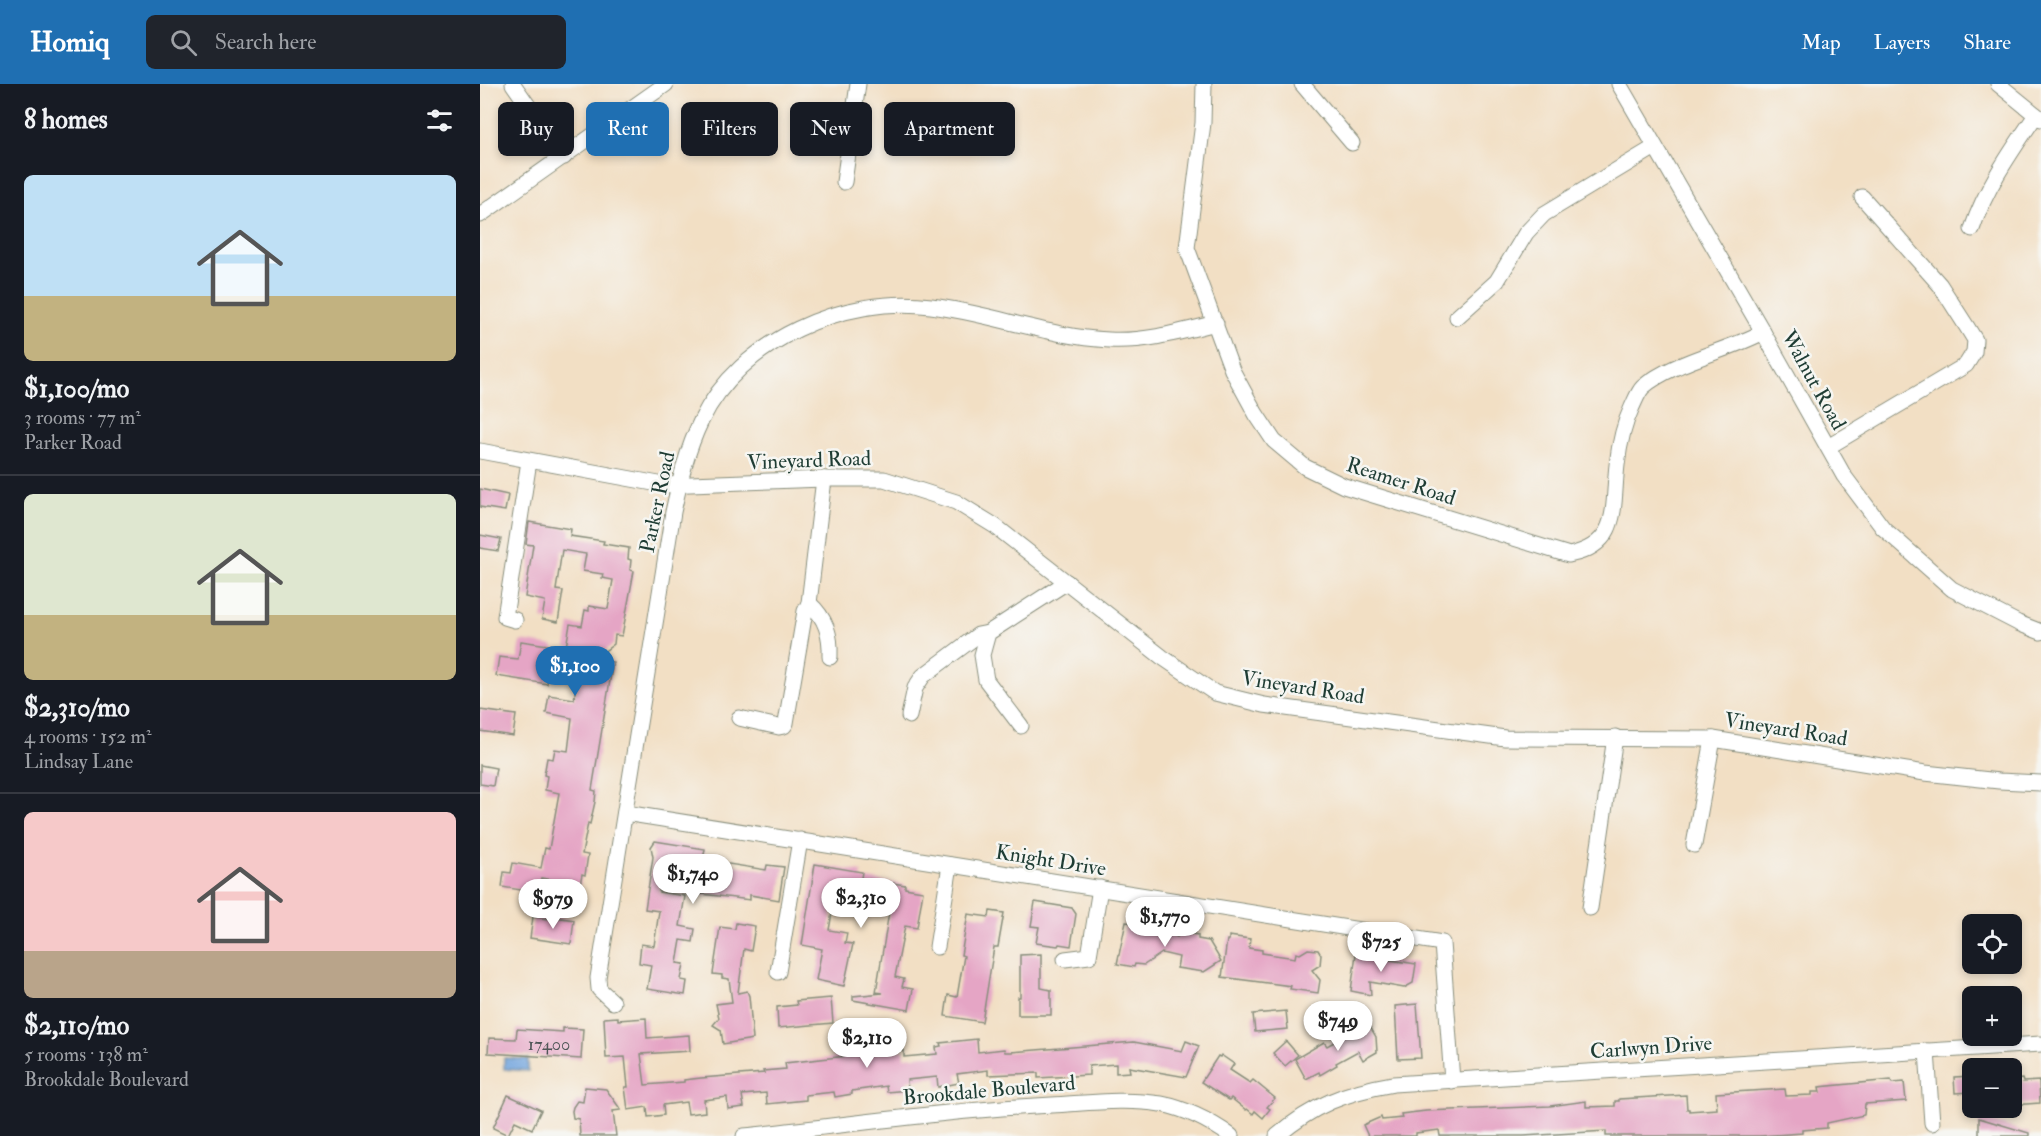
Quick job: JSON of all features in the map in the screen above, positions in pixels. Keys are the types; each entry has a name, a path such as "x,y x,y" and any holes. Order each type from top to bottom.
{"street":[{"path":"513,84 564,157"},
{"path":"480,215 666,84"},
{"path":"844,182 858,84"},
{"name":"Reamer Road","path":"1204,84 1203,123 1187,248 1232,370 1256,414 1274,441 1305,467 1344,486 1569,555 1583,552 1596,544 1607,532 1614,516 1617,463 1628,414 1641,388 1666,372 1747,341 1763,332"},
{"path":"1302,84 1352,142"},
{"name":"Walnut Road","path":"1619,84 1844,476 1883,528 1952,589 2041,632"},
{"path":"1972,229 1980,204 2000,170 2039,117 1998,84"},
{"path":"1457,317 1497,281 1526,233 1544,214 1654,147"},
{"path":"1828,447 1966,365 1974,352 1975,340 1940,285 1862,197"},
{"name":"Parker Road","path":"613,1002 599,989 598,978 678,486 685,459 701,420 724,387 746,365 780,339 804,326 861,308 894,304 928,305 1077,336 1109,340 1156,337 1216,323"},
{"name":"Vineyard Road","path":"480,452 650,484 678,486 824,479 884,479 956,502 995,526 1162,657 1215,693 1264,705 1505,738 1713,739 1925,773 2041,783"},
{"path":"515,620 504,617 529,461"},
{"path":"739,718 779,727 786,723 805,611 809,603 824,479"},
{"path":"909,716 915,688 923,676 978,635 988,633 1067,582"},
{"path":"809,603 820,612 830,634 830,657"},
{"path":"988,633 982,656 986,680 1021,726"},
{"path":"1590,908 1609,792 1615,737"},
{"path":"1694,845 1713,739"},
{"name":"Knight Drive","path":"625,813 1442,943 1452,1081"},
{"path":"778,972 800,840"},
{"path":"937,947 950,865"},
{"path":"1065,959 1089,956 1100,888"},
{"name":"Carlwyn Drive","path":"1277,1136 1308,1112 1350,1093 1393,1084 2041,1044"},
{"path":"1927,1051 1932,1123"},
{"name":"Brookdale Boulevard","path":"744,1136 984,1109 1123,1101 1161,1104 1181,1110 1200,1117 1231,1136"}],"water":[{"path":"504,1058 528,1059 528,1071 504,1069"}],"building":[{"path":"480,489 508,495 505,511 480,507"},
{"path":"529,522 571,529 570,536 604,541 603,544 629,548 630,570 634,571 622,636 615,635 614,644 594,659 613,662 592,790 596,791 595,802 582,854 588,855 585,875 582,874 580,885 541,878 539,893 502,887 504,872 511,873 513,863 541,868 545,848 549,849 559,793 545,790 547,776 544,775 547,758 553,759 555,749 568,751 572,718 546,713 549,695 574,699 582,650 566,647 570,624 582,626 585,610 589,611 589,606 608,609 613,580 602,578 603,574 583,571 586,554 562,550 556,590 563,591 558,622 542,619 545,601 525,597 533,545 526,544"},
{"path":"480,535 501,539 498,551 480,548"},
{"path":"521,641 554,646 547,684 496,676 499,657 518,659"},
{"path":"480,710 516,715 513,736 480,731"},
{"path":"480,765 496,768 493,786 480,784"},
{"path":"655,841 705,849 703,860 766,870 767,865 784,867 779,900 750,895 750,900 694,893 697,872 663,867 659,892 685,896 680,926 695,929 693,942 681,940 677,963 684,964 681,980 687,981 685,995 647,989 651,965 639,963 641,944 654,946 659,911 645,909 653,857 651,847"},
{"path":"815,864 862,872 861,878 905,885 905,888 923,891 917,928 905,926 895,977 904,979 902,987 913,989 909,1010 853,1000 853,996 883,993 876,992 889,912 876,910 877,903 835,896 829,930 847,933 845,943 853,944 844,986 816,980 822,949 802,945"},
{"path":"1035,902 1072,908 1076,914 1071,946 1036,943 1039,927 1031,926"},
{"path":"990,911 1004,913 998,947 994,947 982,1022 945,1016 948,995 957,997 968,914 989,917"},
{"path":"548,916 574,920 571,944 530,938 533,917 548,919"},
{"path":"1126,922 1154,926 1177,937 1178,932 1198,935 1198,939 1209,941 1221,961 1204,972 1177,968 1179,957 1162,953 1144,965 1135,964 1134,967 1117,964"},
{"path":"736,923 755,926 751,951 744,949 738,993 747,991 749,996 753,1039 723,1044 721,1030 713,1025 719,1018 716,1004 732,1002 729,979 713,974 720,927 735,929"},
{"path":"1229,936 1250,939 1249,948 1262,950 1262,953 1295,958 1296,953 1300,954 1308,949 1318,950 1321,955 1320,965 1312,970 1320,980 1318,993 1290,989 1291,986 1222,977"},
{"path":"1371,952 1384,955 1390,960 1416,964 1413,983 1404,988 1370,982 1371,995 1351,991 1356,954 1371,955"},
{"path":"1041,954 1041,988 1051,990 1051,1015 1018,1015 1020,955"},
{"path":"831,998 833,1023 778,1028 777,1007 797,1005 796,1001"},
{"path":"1417,1004 1421,1058 1398,1059 1395,1006"},
{"path":"1286,1011 1288,1029 1255,1032 1253,1014"},
{"path":"618,1017 618,1020 646,1018 647,1038 689,1035 690,1051 641,1054 645,1085 764,1073 763,1071 786,1069 785,1063 865,1054 904,1050 904,1057 937,1054 936,1047 941,1046 940,1043 977,1039 978,1052 1004,1049 1005,1052 1011,1052 1134,1042 1182,1051 1186,1041 1199,1046 1186,1077 1129,1067 1130,1072 1116,1073 1116,1064 1089,1066 1089,1075 1038,1078 1038,1073 988,1075 988,1070 957,1074 959,1083 938,1087 937,1077 907,1080 908,1090 887,1092 886,1086 852,1091 852,1094 835,1097 834,1092 806,1095 806,1100 767,1104 766,1093 742,1095 744,1107 728,1109 727,1097 704,1100 705,1112 688,1114 686,1102 663,1105 664,1115 648,1117 647,1107 628,1110 625,1057 606,1058 604,1018"},
{"path":"1368,1023 1376,1037 1377,1052 1363,1060 1358,1051 1320,1075 1319,1072 1306,1079 1295,1059 1324,1042 1327,1046"},
{"path":"563,1028 583,1029 581,1059 488,1053 489,1038 516,1039 517,1029 563,1032"},
{"path":"1286,1041 1298,1055 1285,1066 1273,1053"},
{"path":"1221,1055 1234,1064 1230,1070 1250,1083 1253,1080 1275,1098 1267,1107 1270,1109 1263,1118 1255,1111 1253,1114 1231,1098 1229,1100 1201,1082 1218,1056"},
{"path":"1954,1077 1962,1077 1962,1093 1955,1093"},
{"path":"2022,1079 2023,1082 2039,1081 2040,1103 2022,1104"},
{"path":"1891,1080 1892,1083 1904,1082 1906,1101 1865,1104 1864,1115 1827,1123 1827,1128 1802,1130 1802,1133 1760,1136 1606,1136 1606,1131 1523,1136 1440,1136 1439,1130 1416,1133 1416,1136 1368,1136 1363,1125 1381,1117 1382,1120 1402,1118 1401,1114 1426,1111 1550,1106 1586,1101 1586,1107 1615,1106 1615,1101 1619,1099 1686,1095 1689,1111 1717,1109 1716,1093 1785,1089 1786,1096 1812,1095 1812,1092 1820,1092 1819,1087"},
{"path":"585,1087 606,1089 621,1110 613,1111 616,1136 580,1136 579,1119 573,1118 572,1111 577,1101 583,1102"},
{"path":"508,1095 541,1110 532,1129 515,1121 508,1135 493,1128"},
{"path":"1979,1118 2029,1133 2029,1136 1979,1136"}]}
